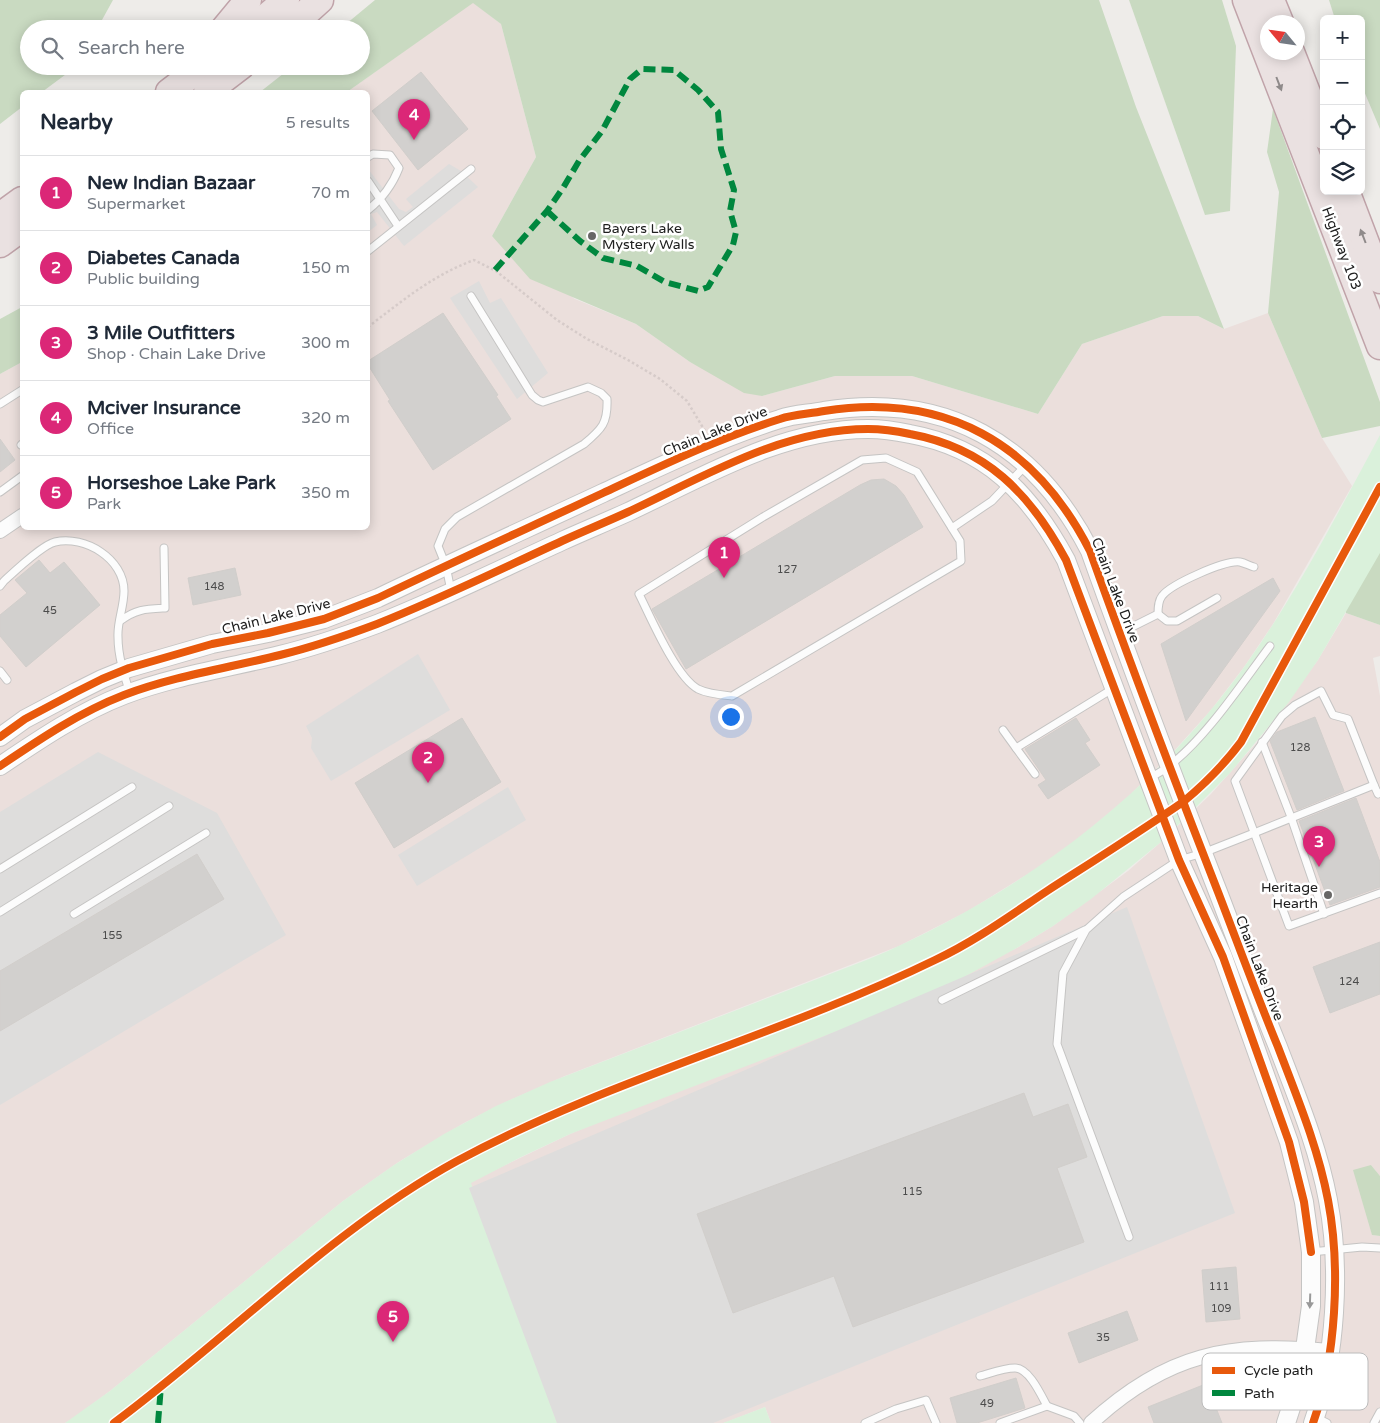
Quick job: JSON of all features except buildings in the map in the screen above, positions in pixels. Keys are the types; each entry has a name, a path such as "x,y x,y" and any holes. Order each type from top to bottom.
{"highway":[{"path":"231,20 248,0"},
{"path":"263,20 286,0"},
{"path":"298,20 320,0"},
{"path":"1244,0 1260,18"},
{"name":"Highway 103","path":"1271,0 1271,15"},
{"name":"Highway 103","path":"1281,60 1380,346"},
{"path":"1295,60 1320,126"},
{"path":"172,89 185,75"},
{"path":"172,89 191,75"},
{"path":"210,90 229,75"},
{"name":"Highway 103","path":"1348,195 1380,280"},
{"path":"0,216 20,201"},
{"path":"0,244 20,229"}],"street":[{"name":"Chain Lake Drive","path":"0,737 25,719 102,679 212,644 324,619 378,598 712,443 782,418 853,406 908,409 959,422 984,434 1026,465 1062,504 1090,552 1119,633 1149,778 1179,860 1223,957 1289,1142 1304,1202 1311,1252 1310,1306 1304,1353"},
{"name":"Chain Lake Drive","path":"0,766 71,720 130,693 184,677 281,655 378,623 742,459 778,445 808,437 868,429 897,431 929,437 958,447 983,461 1010,483 1050,530 1066,560 1114,688 1135,711 1170,766 1309,1126 1328,1200 1335,1249 1335,1290 1329,1351"},
{"path":"0,531 20,517"},
{"path":"1216,1353 1241,1349 1329,1351"},
{"path":"1091,1423 1134,1388 1168,1369 1202,1357"},
{"name":"Chain Lake Drive","path":"1286,1423 1290,1410"}],"lane":[{"path":"370,156 373,154 390,155 399,168 394,182 380,200 370,208"},
{"path":"370,249 471,169"},
{"path":"370,184 398,226"},
{"path":"451,591 446,566 438,546 445,529 457,517 584,444 597,434 606,422 608,411 607,399 601,393 588,387 543,402 538,400 532,394 471,296"},
{"path":"0,404 20,391"},
{"path":"886,458 917,472 952,528 960,541 961,561 732,696 708,693 696,688 675,664 639,594 862,460 886,458"},
{"path":"952,528 992,501 1026,465"},
{"path":"0,492 20,477"},
{"path":"0,586 38,553 54,542 71,541 88,544 104,555 119,569 124,590 118,636 123,671 130,693"},
{"path":"120,621 132,612 144,609 165,608 164,548"},
{"path":"1158,614 1159,604 1163,595 1178,584 1221,564 1239,562 1254,567"},
{"path":"1158,614 1166,621 1177,621 1217,598"},
{"path":"1119,633 1158,614"},
{"path":"1149,778 1170,766 1205,731 1270,646"},
{"path":"0,671 7,680"},
{"path":"1016,748 1114,688"},
{"path":"1380,793 1378,794 1374,785 1348,719 1334,715 1321,691 1282,716 1235,781 1289,926 1380,892"},
{"path":"1002,730 1035,774"},
{"path":"1262,742 1291,818 1324,914"},
{"path":"942,1000 1086,930 1123,897 1179,860 1254,834 1374,785"},
{"path":"0,869 132,787"},
{"path":"0,912 169,806"},
{"path":"74,914 206,833"},
{"path":"1086,930 1063,973 1057,1044 1129,1237"},
{"path":"1311,1252 1335,1249 1380,1248"},
{"path":"980,1376 1016,1368 1029,1376 1047,1406 1074,1416 1080,1423"},
{"path":"865,1423 896,1409 926,1400 936,1423"},
{"path":"1000,1423 1047,1406"},
{"path":"1374,1423 1380,1412"}],"path":[{"path":"370,326 436,277 474,260 495,270 557,320 587,339 660,379 687,402 712,443"}],"shaded area":[{"path":"473,2 501,24 536,157 492,236 575,299 636,324 690,362 762,396 835,376 912,376 1038,414 1082,344 1163,316 1198,316 1224,329 1268,313 1322,438 1352,486 1273,624 1244,667 1211,710 1129,796 1082,836 1036,869 968,911 899,946 565,1076 464,1123 400,1161 343,1201 110,1391 72,1419 65,1423 0,1423 0,374 20,363 20,530 370,530 370,90 350,90"},
{"path":"449,164 461,171 478,187 404,246 377,212 371,214 377,225 370,230 370,172 399,209 406,212 413,207 406,199"},
{"path":"479,281 490,303 501,298 548,373 517,399 450,298"},
{"path":"1346,613 1380,625 1380,656 1373,658 1380,696 1380,1176 1371,1165 1372,1235 1380,1236 1380,1423 771,1423 765,1407 724,1423 553,1423 464,1185 570,1134 1015,949 1053,926 1128,871 1211,794 1259,740 1318,660"},
{"path":"418,654 450,710 331,781 311,748 312,738 306,726"},
{"path":"98,752 217,813 286,935 0,1105 0,1031 223,899 197,854 0,971 0,812"},
{"path":"508,787 526,820 417,886 398,855"},
{"path":"1127,907 1235,1213 713,1423 557,1423 469,1188"}],"green space":[{"path":"0,0 113,0 102,20 20,20 20,75 65,75 45,90 20,90 20,109 0,124"},
{"path":"375,0 1099,0 1136,107 1224,329 1198,316 1163,316 1082,344 1038,414 912,376 835,376 762,396 744,393 690,362 636,324 530,279 492,236 536,157 501,24 473,3 350,90 263,90 282,75 370,75 370,20 351,20"},
{"path":"1129,0 1222,0 1236,46 1230,211 1205,215"},
{"path":"1329,0 1380,0 1380,129 1365,93 1365,15 1334,15"},
{"path":"1273,109 1380,402 1380,426 1322,438 1268,313 1279,192 1267,152"},
{"path":"20,308 20,363 0,374 0,319"},
{"path":"1380,435 1380,553 1318,660 1289,702 1230,773 1161,842 1091,899 1053,926 964,977 884,1013 570,1134 471,1183 557,1423 65,1423 110,1391 343,1201 394,1165 444,1134 496,1106 550,1082 869,959 925,933 979,904 1031,872 1080,836 1127,797 1171,755 1212,709 1249,660 1302,578"},
{"path":"1380,533 1380,625 1346,613 1341,596"},
{"path":"1371,1165 1380,1176 1380,1236 1372,1235 1353,1170"},
{"path":"765,1407 771,1423 723,1423"}],"marked path":[{"path":"495,270 547,211 579,161 602,131 630,79 642,69 674,70 698,90 718,112 721,149 734,190 730,211 736,232 733,245 708,287 698,291 665,282 637,266 603,258 580,241 547,211"},
{"path":"158,1423 161,1386"}],"cycle path":[{"path":"0,737 25,719 102,679 129,668 212,644 324,619 378,598 690,453 785,417 868,407 909,410 947,418 982,433 1014,454 1042,481 1068,513 1090,551 1153,722 1306,1122 1324,1180 1332,1226 1335,1283 1329,1353"},
{"path":"0,766 76,718 124,695 182,677 305,648 377,624 628,512 714,470 774,446 836,431 868,429 899,432 937,441 961,450 983,462 1003,477 1021,494 1037,514 1066,560 1179,860 1223,957 1289,1142 1304,1202 1311,1252"},
{"path":"114,1423 366,1219 457,1161 515,1132 574,1106 634,1081 816,1012 950,953 992,928 1183,802 1214,774 1241,742 1380,487"},
{"path":"1313,1423 1317,1410"}],"place":[{"name":"Mciver Insurance","path":"414,140"},
{"name":"Bayers Lake Mystery Walls","path":"592,236"},
{"name":"New Indian Bazaar","path":"724,578"},
{"name":"Diabetes Canada","path":"428,783"},
{"name":"3 Mile Outfitters","path":"1319,867"},
{"name":"Heritage Hearth","path":"1328,895"},
{"name":"Horseshoe Lake Park","path":"393,1342"}]}
